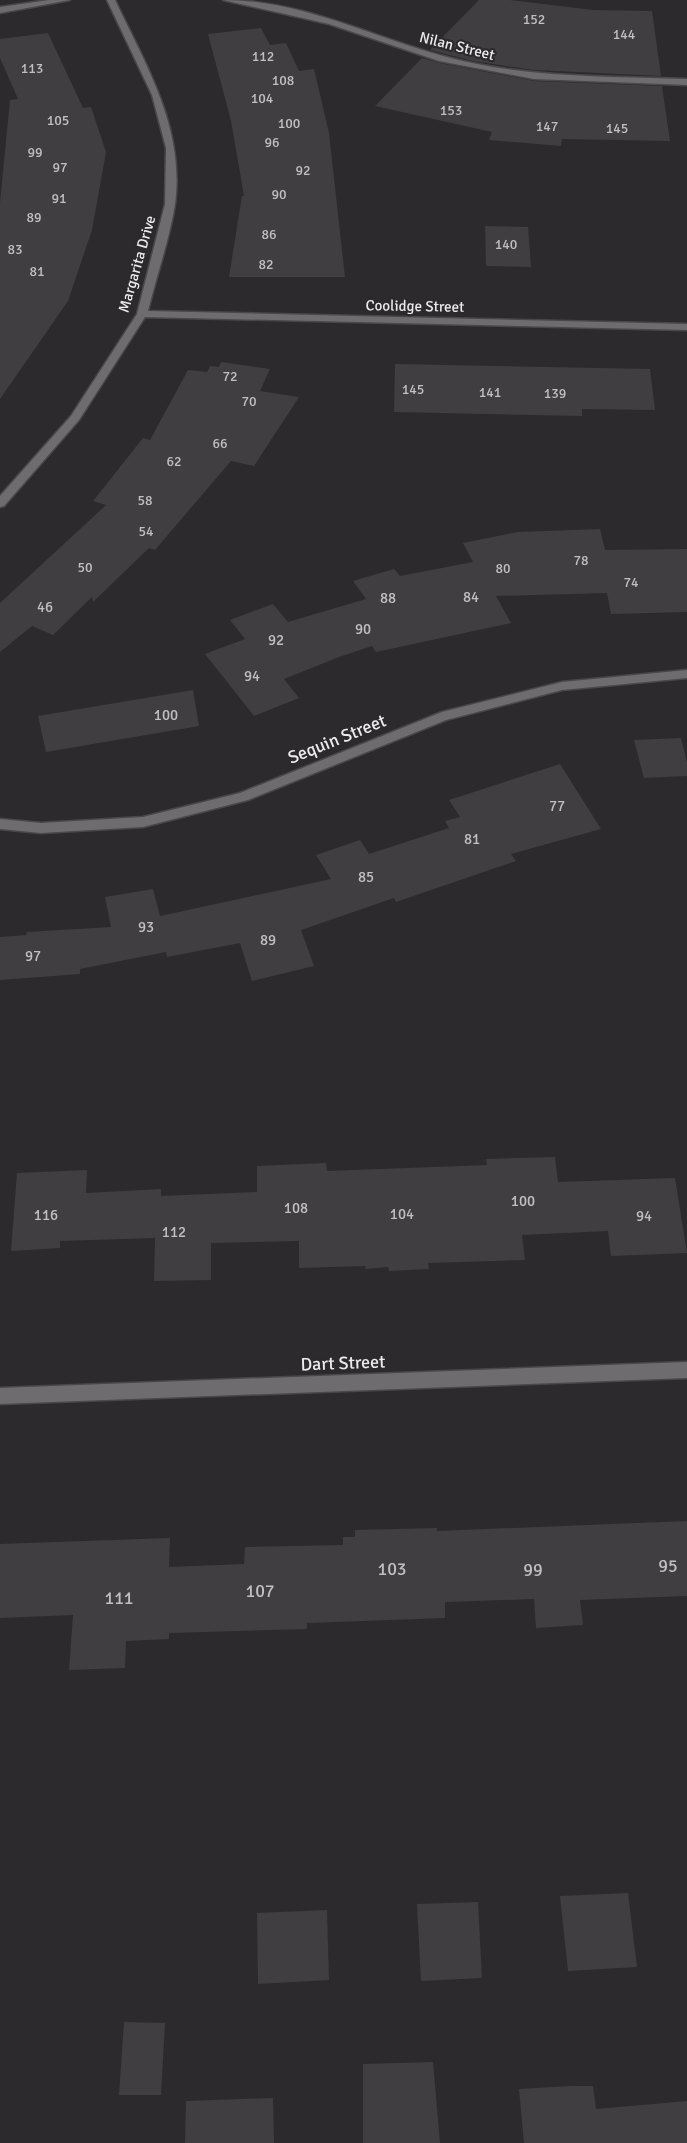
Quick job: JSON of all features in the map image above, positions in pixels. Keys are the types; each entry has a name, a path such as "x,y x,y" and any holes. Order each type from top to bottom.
{"street":[{"path":"0,10 66,0"},
{"name":"Margarita Drive","path":"0,503 75,418 142,314 170,204 171,148 156,95 111,0"},
{"name":"Nilan Street","path":"227,0 259,4 332,22 442,59 534,76 687,82"},
{"name":"Coolidge Street","path":"142,314 687,327"},
{"name":"Sequin Street","path":"0,824 41,828 143,822 243,796 442,716 562,686 687,674"},
{"name":"Dart Street","path":"0,1396 687,1370"}],"building":[{"path":"479,0 510,0 593,10 652,11 661,76 534,70 473,61 430,50"},
{"path":"261,28 270,45 286,43 299,71 314,69 329,133 345,277 229,277 242,196 244,196 231,121 208,34"},
{"path":"48,33 83,108 91,107 106,152 92,230 68,301 0,399 0,203 10,100 18,99 0,58 0,39"},
{"path":"422,58 534,81 662,86 670,141 562,139 561,146 489,140 492,132 375,106"},
{"path":"485,226 528,227 531,267 486,266"},
{"path":"221,362 270,369 260,391 299,397 254,466 231,461 155,550 149,548 93,602 92,597 53,635 32,626 0,652 0,603 106,505 93,501 143,438 150,440 188,370 207,372 210,366 219,367"},
{"path":"395,364 650,369 655,410 582,409 582,416 394,412"},
{"path":"600,529 605,550 687,549 687,612 611,614 607,593 496,596 511,623 376,652 372,646 339,657 284,679 299,698 254,716 205,654 245,639 230,620 273,604 288,622 366,599 353,581 394,569 400,576 473,562 463,543 518,532"},
{"path":"193,690 199,726 46,752 38,716"},
{"path":"681,738 687,762 687,776 644,778 634,740"},
{"path":"560,764 601,829 511,854 516,861 396,902 394,898 301,930 314,966 252,981 240,943 167,957 166,952 80,969 80,974 0,980 0,937 26,935 27,932 111,927 105,897 153,889 160,916 331,879 316,855 360,840 369,854 449,828 445,821 460,817 449,800"},
{"path":"555,1157 558,1182 675,1178 687,1253 611,1256 608,1231 522,1235 525,1260 428,1263 429,1269 389,1271 388,1267 366,1269 365,1266 299,1268 299,1241 211,1243 211,1280 154,1281 155,1238 60,1241 60,1248 11,1251 17,1173 87,1170 86,1193 161,1189 161,1196 257,1192 257,1166 326,1163 327,1171 487,1165 486,1159"},
{"path":"687,1521 687,1596 580,1600 583,1625 536,1628 534,1599 445,1602 445,1618 307,1623 307,1629 169,1633 169,1639 126,1641 125,1668 69,1670 73,1615 0,1618 0,1544 170,1538 169,1567 244,1564 245,1547 343,1545 343,1537 355,1537 355,1530 437,1528 437,1531"},
{"path":"628,1893 637,1967 568,1971 560,1896"},
{"path":"478,1902 482,1978 421,1981 417,1904"},
{"path":"327,1910 329,1980 258,1984 257,1913"},
{"path":"124,2022 165,2023 161,2095 119,2095"},
{"path":"433,2062 440,2143 363,2143 363,2064"},
{"path":"593,2086 596,2109 687,2101 687,2143 524,2143 519,2089"},
{"path":"273,2098 274,2143 185,2143 186,2101"}]}
